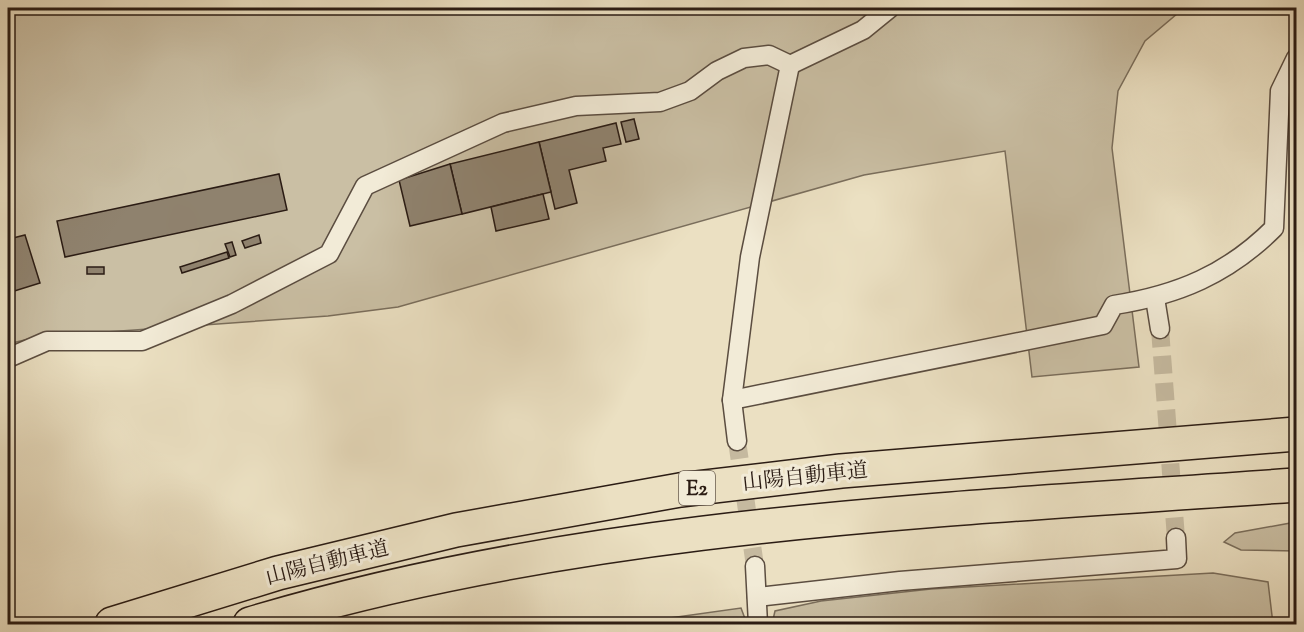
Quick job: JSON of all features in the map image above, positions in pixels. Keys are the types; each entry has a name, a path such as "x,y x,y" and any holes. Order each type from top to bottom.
{"highway":[{"name":"山陽自動車道","path":"112,624 278,573 456,530 680,490 841,471 1296,434"},
{"name":"山陽自動車道","path":"250,624 469,571 689,534 846,518 1296,484"}],"street":[{"path":"8,358 47,341 142,341 232,304 328,254 365,186 503,123 576,106 660,102 690,91 717,71 744,58 769,56 790,65 863,30 890,8"},
{"path":"732,400 1103,325 1114,305 1155,298 1220,272 1250,253 1274,228 1280,91 1296,58"},
{"path":"737,441 732,400 750,257 790,65"},
{"path":"1155,298 1160,329"},
{"path":"757,597 900,581 1177,560 1176,538"},
{"path":"755,566 758,624"}],"shaded area":[{"path":"8,8 1184,8 1145,41 1118,91 1112,148 1139,367 1032,377 1005,151 864,175 398,307 328,316 37,337 8,344"},
{"path":"1296,522 1296,551 1241,550 1224,542 1235,533"},
{"path":"1213,573 1268,582 1273,624 772,624 775,611 821,601 931,589"},
{"path":"741,608 747,624 627,624 634,623"}],"building":[{"path":"634,119 639,139 626,142 621,122"},
{"path":"616,123 621,144 603,148 606,161 569,170 577,203 555,209 539,142"},
{"path":"539,142 551,192 462,214 450,164"},
{"path":"450,164 462,214 410,226 399,180"},
{"path":"279,174 287,210 65,257 57,221"},
{"path":"543,194 549,219 496,231 491,207"},
{"path":"25,235 40,283 8,293 8,252 13,251 9,239"},
{"path":"259,235 261,243 245,248 242,241"},
{"path":"232,242 236,255 230,257 225,244"},
{"path":"227,252 229,258 182,273 180,267"},
{"path":"87,267 104,267 104,274 87,274"}],"tunnel":[{"path":"1160,329 1176,538"},
{"path":"737,441 755,566"}]}
